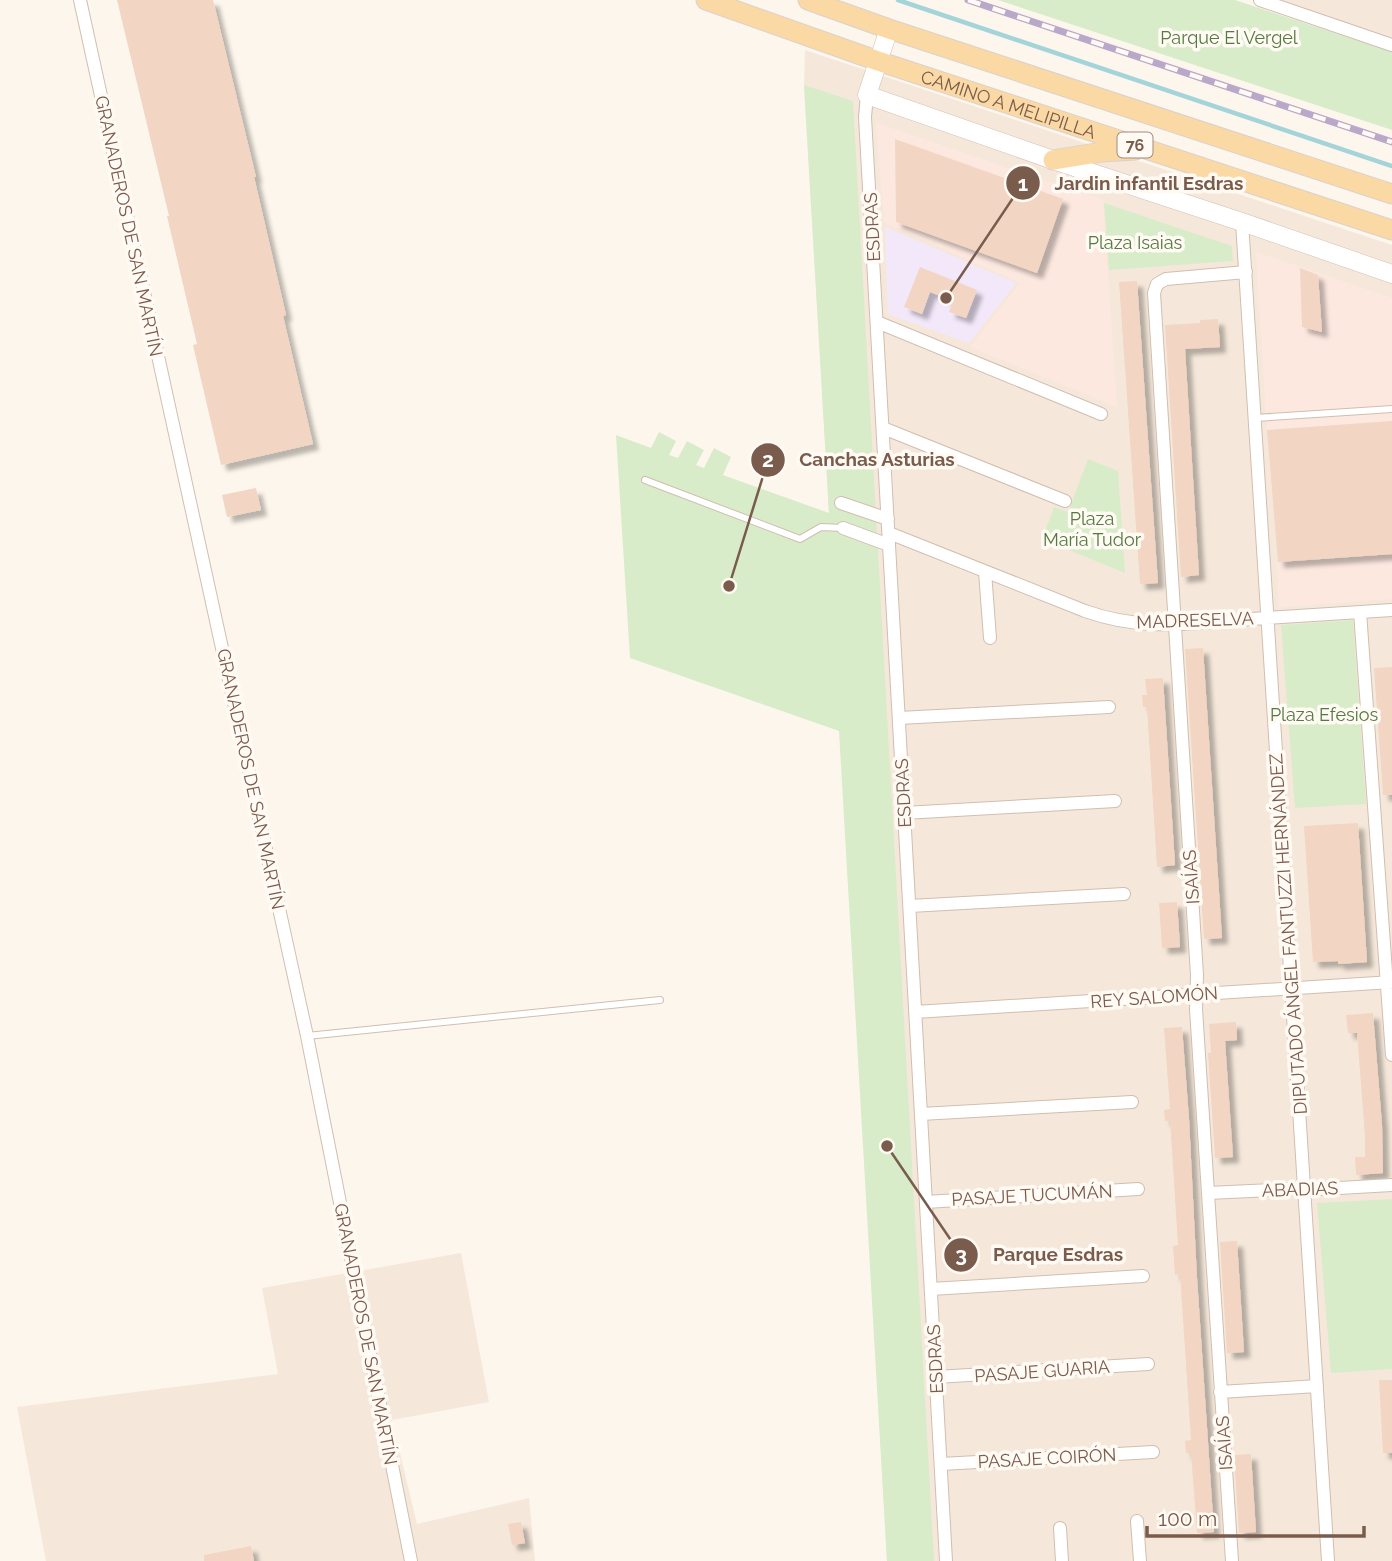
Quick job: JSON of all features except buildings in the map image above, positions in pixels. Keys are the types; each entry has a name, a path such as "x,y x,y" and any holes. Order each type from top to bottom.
{"main road":[{"name":"CAMINO A MELIPILLA","path":"706,0 878,61 1392,230"},
{"name":"CAMINO A MELIPILLA","path":"808,0 1392,194"},
{"path":"1053,160 1102,152 1149,150"}],"street":[{"name":"GRANADEROS DE SAN MARTÍN","path":"80,0 307,1036 411,1561"},
{"path":"1264,1 1392,45"},
{"name":"ESDRAS","path":"889,29 867,94 865,117 946,1561"},
{"path":"867,94 1053,160 1392,274"},
{"name":"DIPUTADO ÁNGEL FANTUZZI HERNÁNDEZ","path":"1242,222 1328,1561"},
{"name":"ISAÍAS","path":"1231,1561 1155,288 1166,279 1245,272"},
{"path":"877,322 1101,414"},
{"path":"883,428 1065,501"},
{"path":"841,503 888,519"},
{"name":"MADRESELVA","path":"843,528 889,539 1116,621 1147,625 1175,624 1392,610"},
{"path":"985,572 990,638"},
{"path":"1360,612 1389,982 1392,1055"},
{"path":"899,718 1108,707"},
{"path":"904,813 1115,801"},
{"path":"909,906 1124,894"},
{"name":"REY SALOMÓN","path":"915,1012 1389,982"},
{"path":"921,1114 1132,1102"},
{"name":"ABADIAS","path":"1208,1193 1392,1185"},
{"name":"PASAJE TUCUMÁN","path":"926,1202 1138,1189"},
{"path":"931,1289 1143,1276"},
{"name":"PASAJE GUARIA","path":"936,1377 1148,1364"},
{"path":"1220,1392 1317,1386"},
{"name":"PASAJE COIRÓN","path":"941,1464 1153,1452"},
{"path":"1137,1521 1140,1561"},
{"path":"1059,1528 1062,1561"}],"lane":[{"path":"1255,418 1392,409"},
{"path":"645,480 800,539 821,527 843,528"},
{"path":"307,1036 660,1000"}],"shaded area":[{"path":"1279,0 1392,0 1392,37"},
{"path":"805,50 1392,245 1392,1561 887,1561 804,85"},
{"path":"876,123 1103,200 1117,407 970,347 1020,283 884,222"},
{"path":"885,227 1016,283 969,343 888,314"},
{"path":"1256,252 1392,298 1392,421 1267,430"},
{"path":"1392,554 1392,599 1279,607 1277,562"},
{"path":"461,1253 489,1402 392,1420 417,1524 529,1498 535,1561 46,1561 17,1407 278,1374 262,1288"}],"green space":[{"name":"Parque El Vergel","path":"998,0 1235,0 1392,52 1392,130"},
{"path":"804,85 853,101 934,1561 887,1561 839,731 630,658 616,435 651,448 659,432 676,441 669,455 678,458 687,441 704,450 696,465 704,468 714,448 731,457 723,475 829,513"},
{"name":"Plaza Isaias","path":"1104,203 1232,246 1233,261 1109,270"},
{"name":"Plaza María Tudor","path":"1088,459 1118,471 1125,573 1042,539 1054,507 1068,512"},
{"name":"Plaza Efesios","path":"1353,620 1366,804 1295,808 1281,625"},
{"path":"1392,1199 1392,1369 1331,1373 1317,1203"}],"waterway":[{"path":"898,0 1392,166"}],"railway":[{"path":"968,0 1392,142"}],"place":[{"name":"Jardin infantil Esdras","path":"946,298"},
{"name":"Canchas Asturias","path":"729,586"},
{"name":"Parque Esdras","path":"887,1146"}]}
